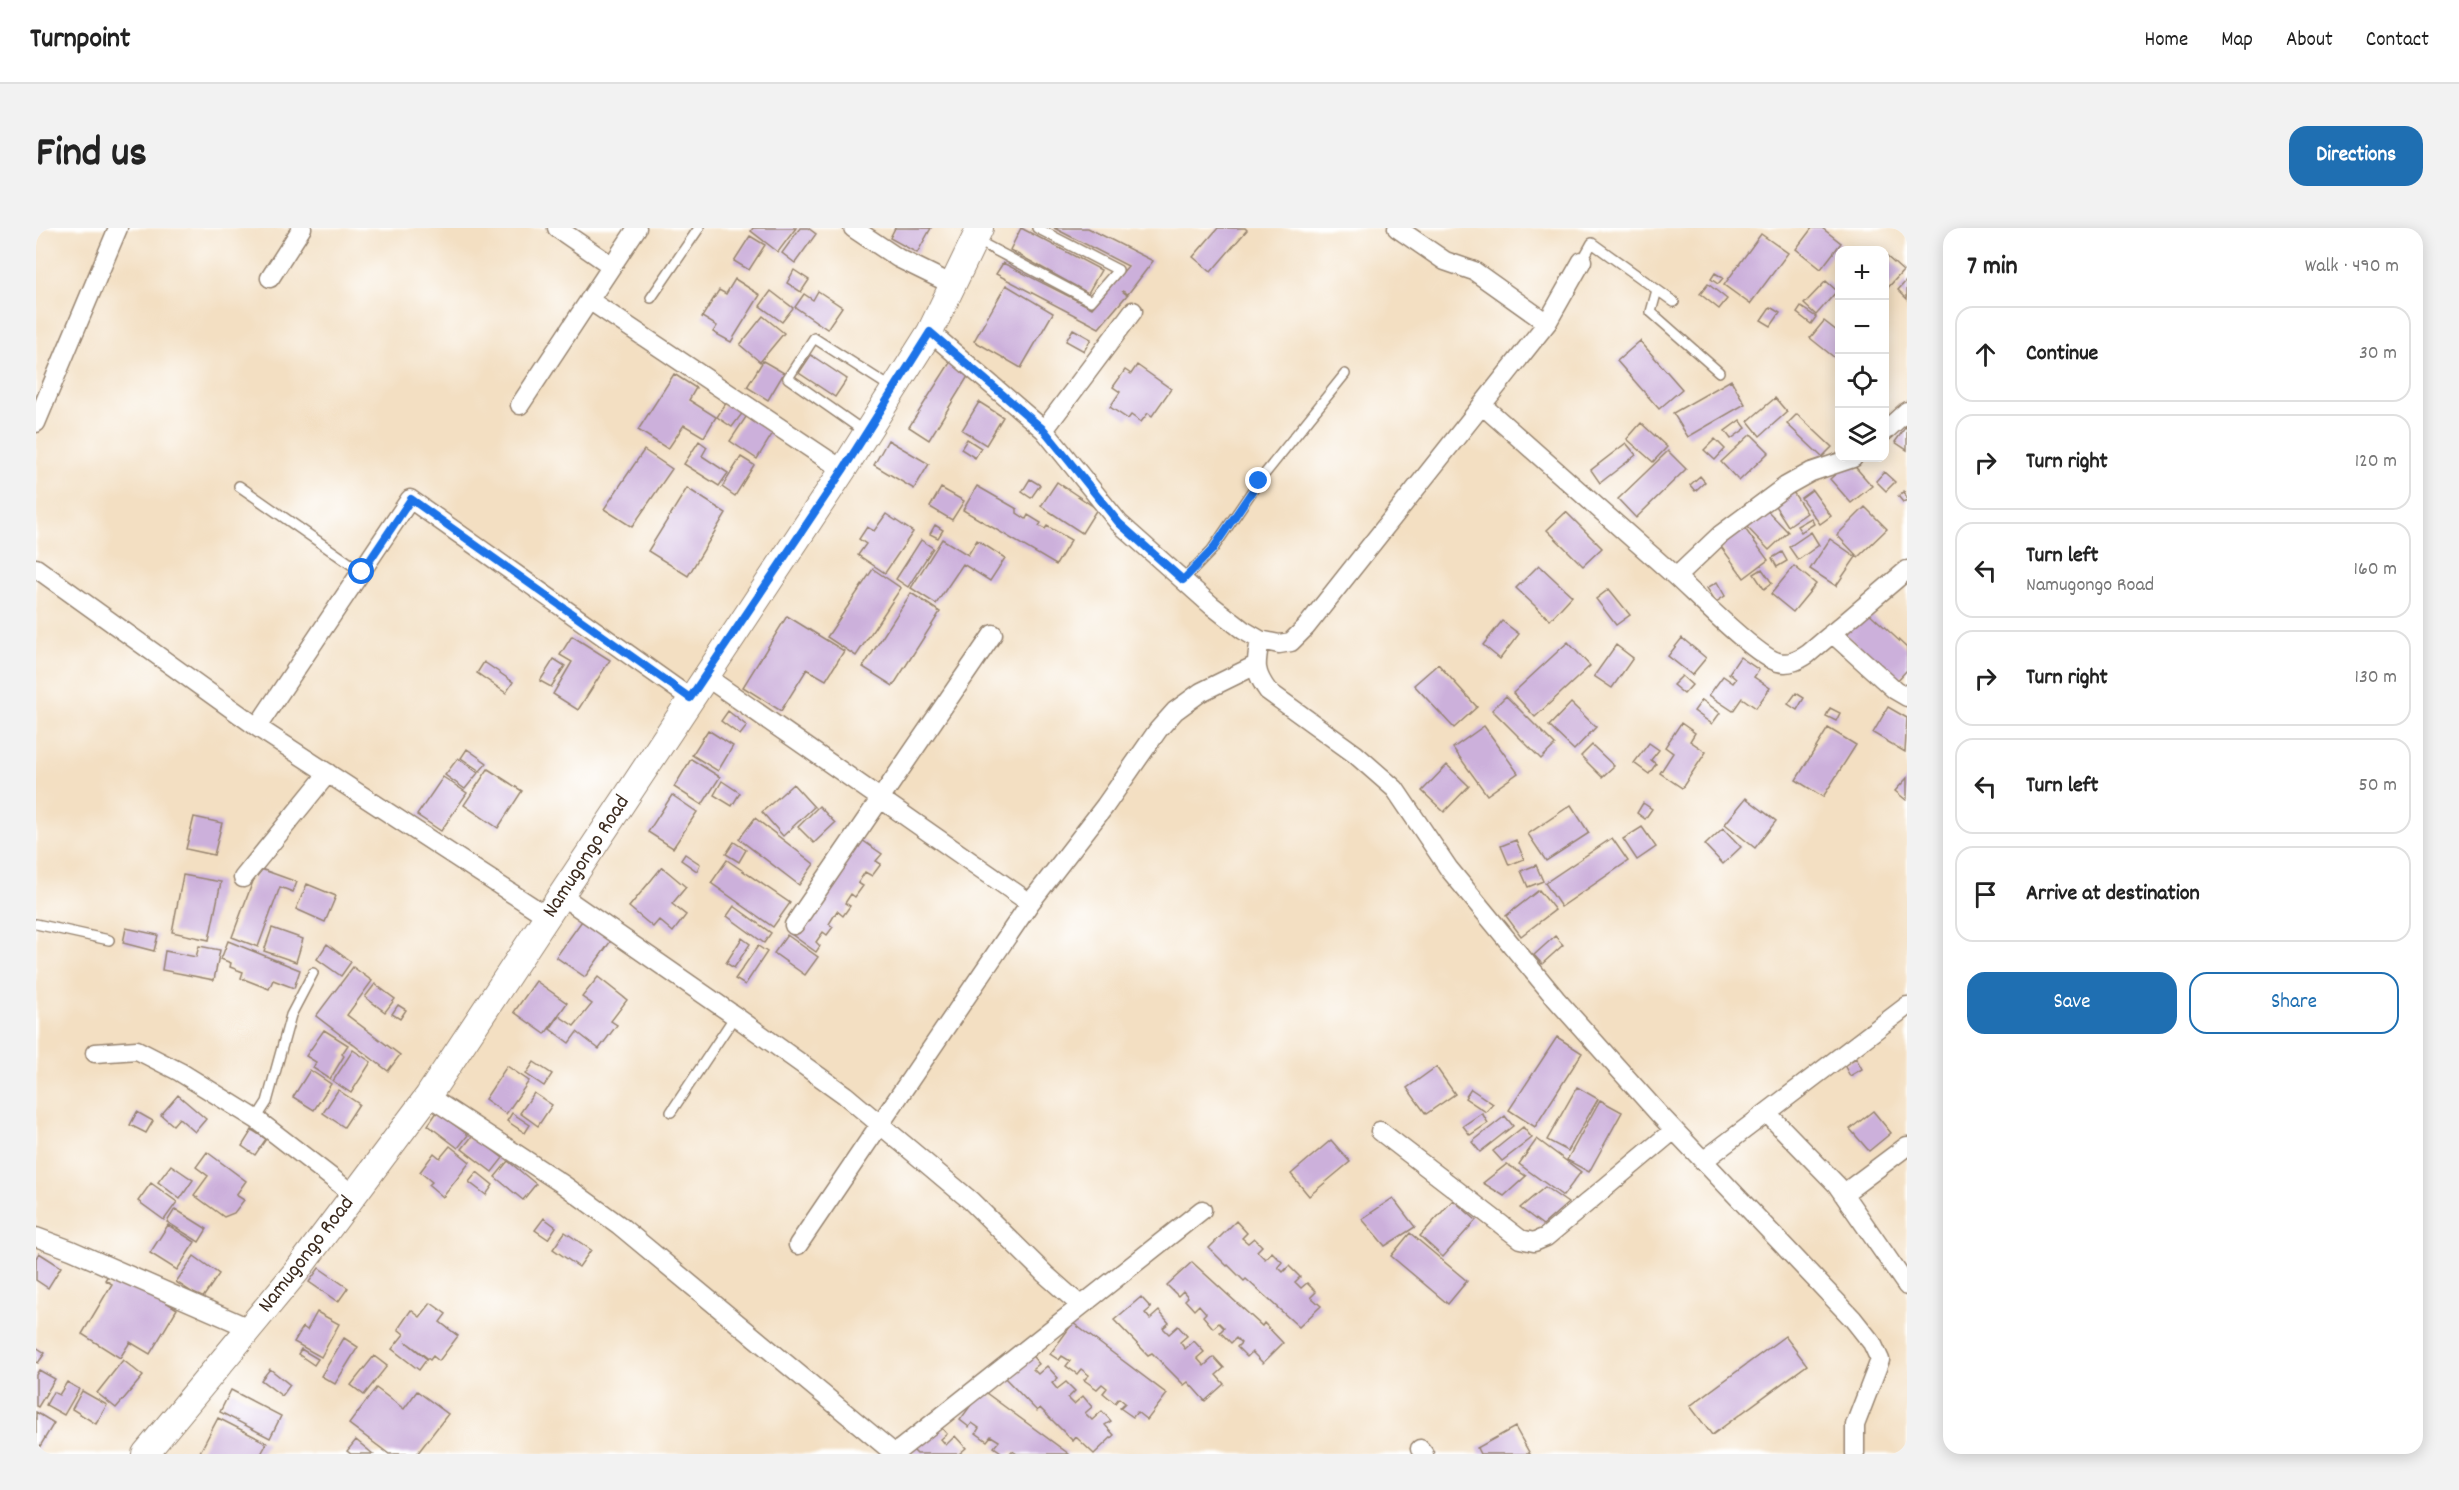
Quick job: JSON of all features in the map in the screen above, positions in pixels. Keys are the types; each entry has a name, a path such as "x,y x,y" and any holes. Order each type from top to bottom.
{"main road":[{"name":"Namugongo Road","path":"154,1451 249,1328 296,1272 428,1096 867,433 930,332 977,234"}],"street":[{"path":"270,278 302,228"},
{"path":"557,228 612,266"},
{"path":"520,405 637,228"},
{"path":"853,228 898,258 953,285"},
{"path":"1397,228 1445,261 1474,271 1547,323"},
{"path":"36,423 115,229"},
{"path":"930,332 1044,430 1119,523 1243,630 1260,640 1279,644 1291,642 1306,627 1547,323 1582,261"},
{"path":"589,300 843,470"},
{"path":"1044,430 1133,311"},
{"path":"1482,405 1677,577 1757,651 1777,662 1794,663 1808,654 1907,570"},
{"path":"1889,427 1907,411"},
{"path":"1677,577 1720,535 1786,486 1811,472 1841,462"},
{"path":"257,727 411,499 690,698"},
{"path":"36,568 257,727 548,917"},
{"path":"1832,633 1895,690 1907,697"},
{"path":"794,925 993,634"},
{"path":"1260,640 1256,665 1258,678 1268,691 1355,754 1395,789 1449,869 1556,999 1872,1343 1880,1360 1855,1425 1855,1454"},
{"path":"798,1245 1030,903 1105,806 1158,730 1175,711 1201,692 1256,665"},
{"path":"705,676 1030,903"},
{"path":"243,878 328,773"},
{"path":"562,896 845,1095 971,1202 1080,1305"},
{"path":"1703,1161 1907,1006"},
{"path":"95,1053 136,1050 180,1072 256,1119 354,1195"},
{"path":"428,1096 564,1185 620,1225 894,1454 1202,1210"},
{"path":"1767,1113 1843,1194 1907,1286"},
{"path":"1380,1131 1520,1239 1534,1242 1546,1237 1674,1130"},
{"path":"1843,1194 1907,1146"},
{"path":"36,1237 82,1254 249,1328"}],"lane":[{"path":"651,298 699,228"},
{"path":"977,234 1091,301 1118,270 1037,228"},
{"path":"1582,261 1592,243 1674,302"},
{"path":"1657,290 1651,312 1719,372"},
{"path":"867,433 788,378 814,338 894,390"},
{"path":"1183,580 1212,550 1259,481 1345,374"},
{"path":"239,486 362,572"},
{"path":"36,924 109,940"},
{"path":"256,1119 267,1102 291,1016 313,973"},
{"path":"671,1112 735,1016"}],"building":[{"path":"753,228 796,228 778,252 751,231"},
{"path":"800,228 808,228 816,234 795,263 782,253"},
{"path":"895,228 931,228 917,253 890,238"},
{"path":"1021,228 1101,270 1088,293 1010,250"},
{"path":"1054,228 1088,228 1153,261 1128,294 1122,291 1127,295 1099,328 996,274 1003,263 1092,308 1128,266"},
{"path":"1218,228 1245,228 1247,230 1211,272 1193,257"},
{"path":"1812,228 1822,228 1841,243 1835,246 1835,251 1821,269 1796,249"},
{"path":"1761,234 1788,253 1750,304 1724,285"},
{"path":"750,236 765,245 749,270 734,261"},
{"path":"1889,258 1903,271 1889,286"},
{"path":"794,270 809,280 801,292 787,283"},
{"path":"1715,273 1723,278 1718,284 1711,279"},
{"path":"735,279 760,295 731,342 713,332 717,326 702,317 719,290 726,294"},
{"path":"1907,280 1907,299 1898,290"},
{"path":"1826,281 1835,289 1835,293 1816,315 1804,304"},
{"path":"1708,284 1727,299 1719,309 1700,294"},
{"path":"1006,285 1053,313 1021,368 974,341"},
{"path":"771,291 793,308 782,322 760,306"},
{"path":"818,291 842,307 827,329 795,307 804,294 813,300"},
{"path":"1770,307 1780,313 1771,326 1761,320"},
{"path":"1801,307 1816,317 1811,324 1797,313"},
{"path":"763,316 784,333 760,362 740,345"},
{"path":"1824,321 1835,329 1835,358 1810,338"},
{"path":"1073,329 1091,339 1084,351 1066,341"},
{"path":"1640,341 1682,389 1659,409 1617,361"},
{"path":"811,355 847,379 835,397 799,373"},
{"path":"763,361 784,373 768,400 747,387"},
{"path":"951,361 970,373 929,440 909,427"},
{"path":"1137,365 1171,389 1152,416 1148,413 1141,422 1131,415 1128,419 1110,407 1120,392 1113,387 1125,370 1131,374"},
{"path":"674,374 696,388 689,400 716,417 704,437 684,425 668,449 638,430"},
{"path":"1731,380 1745,404 1688,437 1673,413"},
{"path":"1775,398 1787,412 1760,436 1748,421"},
{"path":"728,400 744,411 732,427 717,417"},
{"path":"979,402 1003,417 986,445 962,430"},
{"path":"750,411 776,428 757,459 730,441"},
{"path":"1797,414 1832,447 1822,457 1787,424"},
{"path":"1740,420 1746,428 1731,439 1725,431"},
{"path":"1641,423 1667,447 1653,462 1627,439"},
{"path":"1907,425 1907,450 1895,442"},
{"path":"1751,434 1769,452 1739,481 1721,462"},
{"path":"967,439 981,448 975,458 961,449"},
{"path":"1715,439 1725,449 1715,460 1704,450"},
{"path":"888,440 929,464 914,489 874,465"},
{"path":"699,441 707,447 702,456 728,473 719,486 684,464"},
{"path":"1626,443 1636,455 1600,483 1591,470"},
{"path":"644,450 672,469 632,527 604,509"},
{"path":"1668,451 1686,469 1636,518 1618,499"},
{"path":"741,457 754,465 735,496 722,487"},
{"path":"1851,462 1872,486 1851,503 1830,479"},
{"path":"1884,472 1895,482 1886,491 1876,481"},
{"path":"1700,476 1705,482 1695,491 1690,485"},
{"path":"1030,479 1040,485 1031,498 1022,492"},
{"path":"1057,482 1097,509 1082,533 1041,506"},
{"path":"977,486 1017,509 1017,513 1026,519 1028,515 1041,523 1039,526 1045,529 1047,526 1071,540 1056,565 963,510"},
{"path":"687,488 726,513 688,576 648,551"},
{"path":"941,488 964,501 952,520 930,507"},
{"path":"1791,489 1807,513 1788,526 1772,501"},
{"path":"1812,490 1831,516 1820,524 1801,498"},
{"path":"1904,491 1907,500 1903,502 1898,496"},
{"path":"1763,506 1788,532 1769,550 1744,524"},
{"path":"1865,507 1887,529 1858,557 1837,535"},
{"path":"1566,512 1602,548 1583,566 1547,530"},
{"path":"886,514 913,532 885,573 858,555 866,544 859,539 867,527 874,531"},
{"path":"1811,518 1814,524 1801,532 1797,526"},
{"path":"935,525 943,530 938,538 930,534"},
{"path":"1743,526 1768,560 1744,578 1719,544"},
{"path":"1811,532 1819,545 1798,560 1789,547"},
{"path":"942,539 968,555 977,540 1005,558 990,581 963,564 936,604 911,588"},
{"path":"1830,539 1856,557 1836,586 1810,569"},
{"path":"921,540 933,548 908,587 896,579"},
{"path":"1782,552 1787,561 1777,567 1772,558"},
{"path":"1539,565 1572,596 1550,620 1516,588"},
{"path":"1794,566 1816,584 1793,612 1771,594"},
{"path":"873,569 901,588 856,656 827,637"},
{"path":"1762,569 1772,583 1764,589 1754,574"},
{"path":"1717,582 1725,596 1716,602 1707,588"},
{"path":"1609,589 1630,615 1616,625 1596,599"},
{"path":"911,593 940,612 893,686 863,667"},
{"path":"1866,610 1907,648 1907,670 1896,682 1844,634"},
{"path":"787,616 844,651 826,680 807,669 781,711 743,687"},
{"path":"1502,621 1519,634 1500,659 1483,645"},
{"path":"572,636 610,660 578,710 553,694 572,662 560,655"},
{"path":"1682,638 1706,658 1692,675 1668,656"},
{"path":"1568,642 1590,666 1535,717 1513,693"},
{"path":"1616,645 1633,658 1612,688 1594,676"},
{"path":"1740,657 1759,670 1754,677 1770,688 1756,708 1742,698 1733,711 1709,695 1723,676 1733,683 1736,679 1729,673"},
{"path":"554,659 565,666 551,687 540,681"},
{"path":"484,662 513,682 506,693 477,673"},
{"path":"1438,664 1477,707 1454,728 1414,685"},
{"path":"1682,676 1692,685 1684,694 1673,685"},
{"path":"1796,693 1804,698 1797,710 1788,704"},
{"path":"1506,696 1555,745 1541,759 1492,710"},
{"path":"1702,700 1720,713 1712,724 1694,711"},
{"path":"1571,703 1596,727 1574,750 1549,726"},
{"path":"1888,707 1907,718 1905,752 1873,733"},
{"path":"1830,708 1840,713 1836,721 1826,716"},
{"path":"728,711 747,726 740,735 721,721"},
{"path":"1681,723 1695,733 1690,741 1706,752 1682,788 1660,773 1673,753 1665,747"},
{"path":"1484,726 1518,773 1487,795 1453,748"},
{"path":"1828,728 1856,745 1823,797 1796,780"},
{"path":"708,730 733,746 718,771 692,755"},
{"path":"1649,743 1659,750 1651,760 1656,764 1649,774 1634,763"},
{"path":"1592,745 1614,766 1602,777 1581,756"},
{"path":"467,749 487,763 480,771 461,758"},
{"path":"458,758 478,773 465,789 445,775"},
{"path":"691,759 720,777 702,805 674,787"},
{"path":"1447,765 1469,786 1444,812 1422,791"},
{"path":"488,769 522,791 498,828 464,805"},
{"path":"443,777 467,793 441,831 417,815"},
{"path":"1907,778 1907,799 1906,800 1895,791"},
{"path":"722,781 740,793 732,806 714,795"},
{"path":"793,784 814,807 783,836 762,812"},
{"path":"672,795 697,812 673,848 648,832"},
{"path":"1746,798 1776,821 1755,848 1725,824"},
{"path":"1643,803 1652,809 1645,819 1637,813"},
{"path":"1571,805 1589,833 1546,861 1528,834"},
{"path":"819,806 835,823 814,843 798,827"},
{"path":"194,817 222,823 214,855 186,849"},
{"path":"755,818 814,864 799,885 739,839"},
{"path":"1642,827 1656,847 1637,860 1623,839"},
{"path":"1723,828 1741,847 1723,864 1705,845"},
{"path":"859,838 882,854 876,861 881,864 872,876 865,872 858,883 863,886 855,897 851,894 845,903 850,906 843,916 837,911 829,924 833,927 827,935 823,932 816,942 820,946 816,952 791,934"},
{"path":"1612,838 1628,861 1561,907 1545,883"},
{"path":"1516,840 1524,859 1509,865 1501,846"},
{"path":"734,842 746,850 739,862 726,854"},
{"path":"685,854 700,864 697,871 681,860"},
{"path":"727,860 790,903 773,927 711,883"},
{"path":"1536,865 1543,881 1528,887 1521,871"},
{"path":"662,867 686,887 672,904 686,915 673,932 659,920 653,927 629,907"},
{"path":"258,868 297,882 293,892 280,887 258,947 232,937"},
{"path":"183,875 221,882 209,940 172,932"},
{"path":"307,884 336,896 325,922 296,909"},
{"path":"1539,890 1555,910 1521,936 1506,916"},
{"path":"734,906 771,933 764,943 727,916"},
{"path":"584,918 613,938 585,977 556,957"},
{"path":"126,928 158,935 154,951 123,943"},
{"path":"272,928 303,939 296,962 264,951"},
{"path":"787,935 818,957 805,975 774,953"},
{"path":"1555,936 1563,945 1542,964 1534,955"},
{"path":"742,938 750,944 734,968 726,963"},
{"path":"228,941 300,970 294,988 273,980 269,989 241,978 243,972 230,967 231,963 221,959"},
{"path":"327,944 351,962 341,976 317,959"},
{"path":"199,946 220,950 214,980 162,970 165,951 196,957"},
{"path":"758,946 767,952 745,985 735,979"},
{"path":"353,967 372,981 347,1015 400,1055 388,1071 316,1016"},
{"path":"598,977 627,1000 611,1021 617,1025 599,1049 577,1032 569,1043 550,1029 559,1016 574,1026 592,1004 582,997"},
{"path":"536,981 567,1003 545,1034 514,1012"},
{"path":"375,984 395,999 385,1012 365,997"},
{"path":"398,1005 406,1010 400,1019 392,1014"},
{"path":"324,1030 348,1045 330,1079 313,1068 316,1062 306,1056"},
{"path":"1557,1037 1582,1053 1535,1127 1509,1110"},
{"path":"353,1050 371,1062 351,1093 333,1081"},
{"path":"1856,1058 1862,1069 1850,1076 1844,1065"},
{"path":"534,1062 552,1074 544,1086 526,1074"},
{"path":"507,1066 529,1081 506,1114 485,1099"},
{"path":"1436,1067 1455,1094 1426,1114 1407,1088"},
{"path":"310,1070 331,1084 314,1110 293,1097"},
{"path":"1577,1087 1598,1099 1568,1151 1547,1140"},
{"path":"1471,1089 1493,1104 1486,1112 1465,1098"},
{"path":"338,1090 359,1104 344,1127 323,1113"},
{"path":"534,1093 552,1105 538,1126 520,1113"},
{"path":"178,1095 206,1119 195,1132 179,1118 173,1125 161,1115"},
{"path":"1600,1100 1622,1112 1589,1172 1567,1160"},
{"path":"1873,1111 1891,1133 1869,1151 1850,1129"},
{"path":"137,1112 153,1121 146,1133 130,1125"},
{"path":"437,1112 468,1135 458,1148 428,1125"},
{"path":"512,1113 530,1125 525,1133 507,1121"},
{"path":"1482,1113 1488,1123 1470,1135 1463,1126"},
{"path":"1505,1116 1513,1126 1480,1152 1472,1142"},
{"path":"1523,1127 1532,1138 1502,1161 1493,1151"},
{"path":"252,1130 266,1139 255,1155 242,1146"},
{"path":"473,1135 503,1158 492,1172 462,1149"},
{"path":"1537,1139 1581,1172 1563,1196 1519,1164"},
{"path":"1331,1140 1350,1162 1309,1196 1291,1174"},
{"path":"450,1146 470,1162 443,1197 429,1185 432,1182 420,1172 434,1153 440,1158"},
{"path":"207,1152 246,1181 236,1195 244,1200 234,1213 224,1217 194,1195 208,1176 196,1167"},
{"path":"508,1161 536,1184 523,1200 495,1177"},
{"path":"1507,1164 1526,1176 1504,1196 1483,1183"},
{"path":"171,1165 193,1180 180,1199 158,1182"},
{"path":"477,1172 493,1185 486,1195 469,1182"},
{"path":"151,1183 177,1202 164,1220 138,1201"},
{"path":"1545,1187 1568,1203 1543,1225 1520,1208"},
{"path":"1393,1198 1415,1227 1385,1246 1362,1219"},
{"path":"1453,1200 1476,1220 1443,1257 1420,1236"},
{"path":"175,1209 207,1229 199,1242 167,1222"},
{"path":"544,1218 556,1227 548,1239 535,1230"},
{"path":"1236,1221 1247,1233 1242,1238 1248,1243 1254,1238 1262,1246 1257,1251 1265,1259 1272,1252 1282,1262 1278,1267 1283,1272 1289,1266 1300,1277 1295,1282 1301,1288 1307,1283 1316,1292 1311,1297 1321,1306 1299,1327 1209,1248"},
{"path":"168,1225 195,1242 177,1270 150,1253"},
{"path":"565,1232 591,1250 579,1267 553,1249"},
{"path":"1410,1233 1467,1281 1448,1304 1391,1256"},
{"path":"39,1253 61,1267 48,1288 36,1280 36,1258"},
{"path":"194,1256 219,1274 202,1299 176,1282"},
{"path":"1192,1262 1262,1326 1264,1323 1283,1343 1263,1363 1252,1352 1247,1357 1237,1347 1241,1343 1236,1338 1231,1343 1220,1332 1224,1328 1219,1323 1213,1328 1203,1316 1206,1313 1199,1305 1194,1310 1185,1300 1188,1297 1183,1291 1178,1296 1167,1285"},
{"path":"319,1268 348,1288 338,1302 309,1282"},
{"path":"112,1269 177,1309 150,1354 130,1342 120,1358 82,1334 112,1284 105,1280"},
{"path":"1141,1297 1151,1308 1145,1313 1150,1319 1159,1311 1169,1323 1163,1328 1169,1334 1178,1326 1187,1336 1180,1342 1185,1349 1194,1341 1204,1352 1197,1358 1204,1366 1214,1357 1224,1368 1216,1375 1224,1384 1205,1401 1188,1382 1184,1385 1152,1353 1148,1355 1114,1320"},
{"path":"431,1303 446,1314 440,1322 458,1336 439,1361 433,1356 430,1360 405,1341 427,1359 419,1370 392,1349 404,1334 398,1329 411,1310 420,1317"},
{"path":"317,1312 339,1324 321,1357 294,1342 303,1327 307,1330"},
{"path":"1073,1323 1167,1394 1147,1420 1137,1412 1133,1417 1120,1408 1125,1403 1119,1398 1115,1403 1103,1393 1107,1388 1102,1384 1097,1389 1084,1380 1089,1375 1081,1369 1077,1374 1066,1366 1070,1361 1062,1356 1059,1360 1050,1354"},
{"path":"1785,1336 1807,1365 1712,1435 1690,1406"},
{"path":"344,1338 358,1347 335,1384 321,1376"},
{"path":"36,1347 45,1353 38,1363 36,1362"},
{"path":"301,1349 318,1359 314,1365 298,1354"},
{"path":"1029,1352 1039,1364 1033,1369 1038,1374 1047,1366 1058,1378 1052,1383 1057,1389 1066,1382 1075,1391 1068,1398 1074,1404 1083,1396 1092,1407 1085,1413 1092,1420 1102,1411 1111,1421 1105,1425 1114,1435 1094,1454 1076,1437 1073,1441 1040,1408 1037,1411 1003,1376"},
{"path":"374,1356 387,1366 364,1395 351,1385"},
{"path":"123,1360 143,1376 116,1408 97,1393"},
{"path":"270,1369 290,1385 282,1396 261,1380"},
{"path":"39,1370 55,1379 38,1407 36,1406 36,1375"},
{"path":"67,1382 79,1389 64,1415 46,1405 53,1392 59,1395"},
{"path":"376,1388 404,1409 417,1391 448,1414 417,1454 389,1454 349,1424"},
{"path":"231,1390 281,1416 270,1438 220,1412"},
{"path":"982,1390 1069,1454 1017,1454 1012,1451 1004,1454 994,1447 999,1441 991,1436 987,1441 976,1433 979,1428 972,1423 969,1427 960,1420"},
{"path":"82,1391 107,1405 96,1424 72,1409"},
{"path":"36,1412 54,1423 36,1453"},
{"path":"218,1418 267,1443 261,1454 199,1454"},
{"path":"937,1423 947,1434 941,1439 946,1445 955,1436 966,1448 959,1454 917,1454 910,1447"},
{"path":"1515,1427 1530,1454 1480,1454 1477,1448"},
{"path":"356,1440 373,1454 351,1454 347,1451"}],"route":[{"path":"362,572 411,499 690,698 843,470 930,332 1044,430 1119,523 1183,580 1212,550 1259,481"}]}
